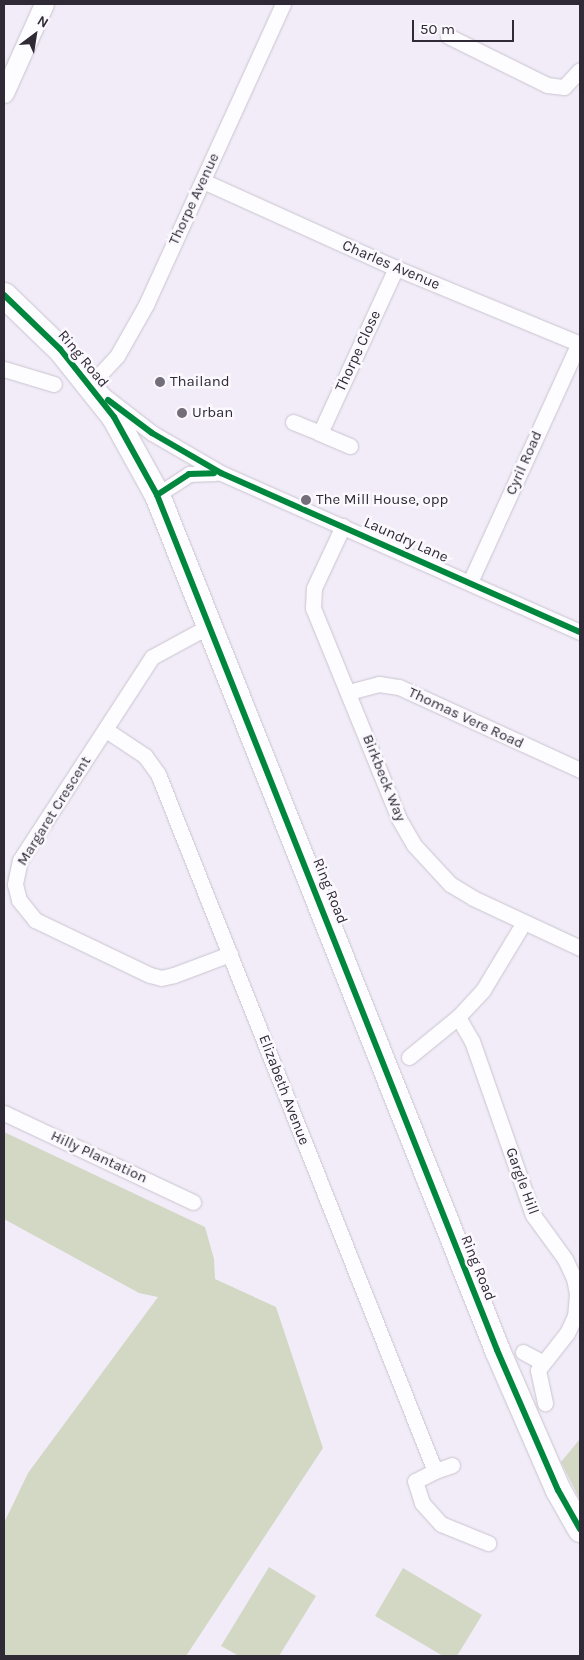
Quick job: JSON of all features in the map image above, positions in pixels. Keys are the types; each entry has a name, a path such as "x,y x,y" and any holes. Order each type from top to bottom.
{"highway":[{"name":"Ring Road","path":"4,295 60,349 90,385 114,417 156,495 210,626 497,1350 558,1490 580,1529"}],"street":[{"path":"4,93 44,4"},
{"name":"Thorpe Avenue","path":"90,385 117,356 139,316 203,181 283,4"},
{"path":"448,36 547,85 564,88 580,70"},
{"name":"Charles Avenue","path":"203,181 396,268 579,344"},
{"name":"Thorpe Close","path":"320,433 396,268"},
{"name":"Cyril Road","path":"470,582 579,344"},
{"path":"4,369 54,384"},
{"name":"Laundry Lane","path":"90,385 152,433 221,473 580,632"},
{"path":"293,422 350,446"},
{"name":"Laundry Lane","path":"156,495 189,474 221,473"},
{"name":"Birkbeck Way","path":"342,526 312,599 317,618 349,692 399,819 414,845 450,884 580,948"},
{"name":"Margaret Crescent","path":"210,626 152,656 106,730 20,860 15,884 19,900 35,920 156,977 174,975 230,954"},
{"name":"Thomas Vere Road","path":"349,692 379,684 399,687 580,770"},
{"name":"Elizabeth Avenue","path":"106,730 153,764 434,1471"},
{"path":"409,1057 458,1017 484,990 524,922"},
{"name":"Gargle Hill","path":"458,1017 472,1041 533,1215 565,1258 574,1278 577,1294 575,1316 567,1333 542,1362"},
{"name":"Hilly Plantation","path":"4,1113 193,1202"},
{"path":"523,1352 542,1362 538,1370 545,1403"},
{"path":"452,1465 434,1471 415,1481 422,1503 441,1524 488,1543"}],"green space":[{"path":"4,1132 205,1227 214,1259 215,1279 276,1307 323,1448 186,1656 4,1656 4,1523 28,1473 158,1297 139,1293 4,1219"},
{"path":"580,1439 580,1500 561,1462"},
{"path":"269,1567 316,1596 279,1656 239,1656 221,1646"},
{"path":"403,1568 482,1615 457,1656 443,1656 375,1616"}],"cycle path":[{"path":"4,295 60,349 114,417 157,495 497,1350 558,1490 580,1529"},
{"path":"108,400 152,433 221,473 580,632"},
{"path":"157,495 189,474 214,473"}],"place":[{"name":"Thailand","path":"160,382"},
{"name":"Urban","path":"182,413"},
{"name":"The Mill House, opp","path":"306,500"}]}
